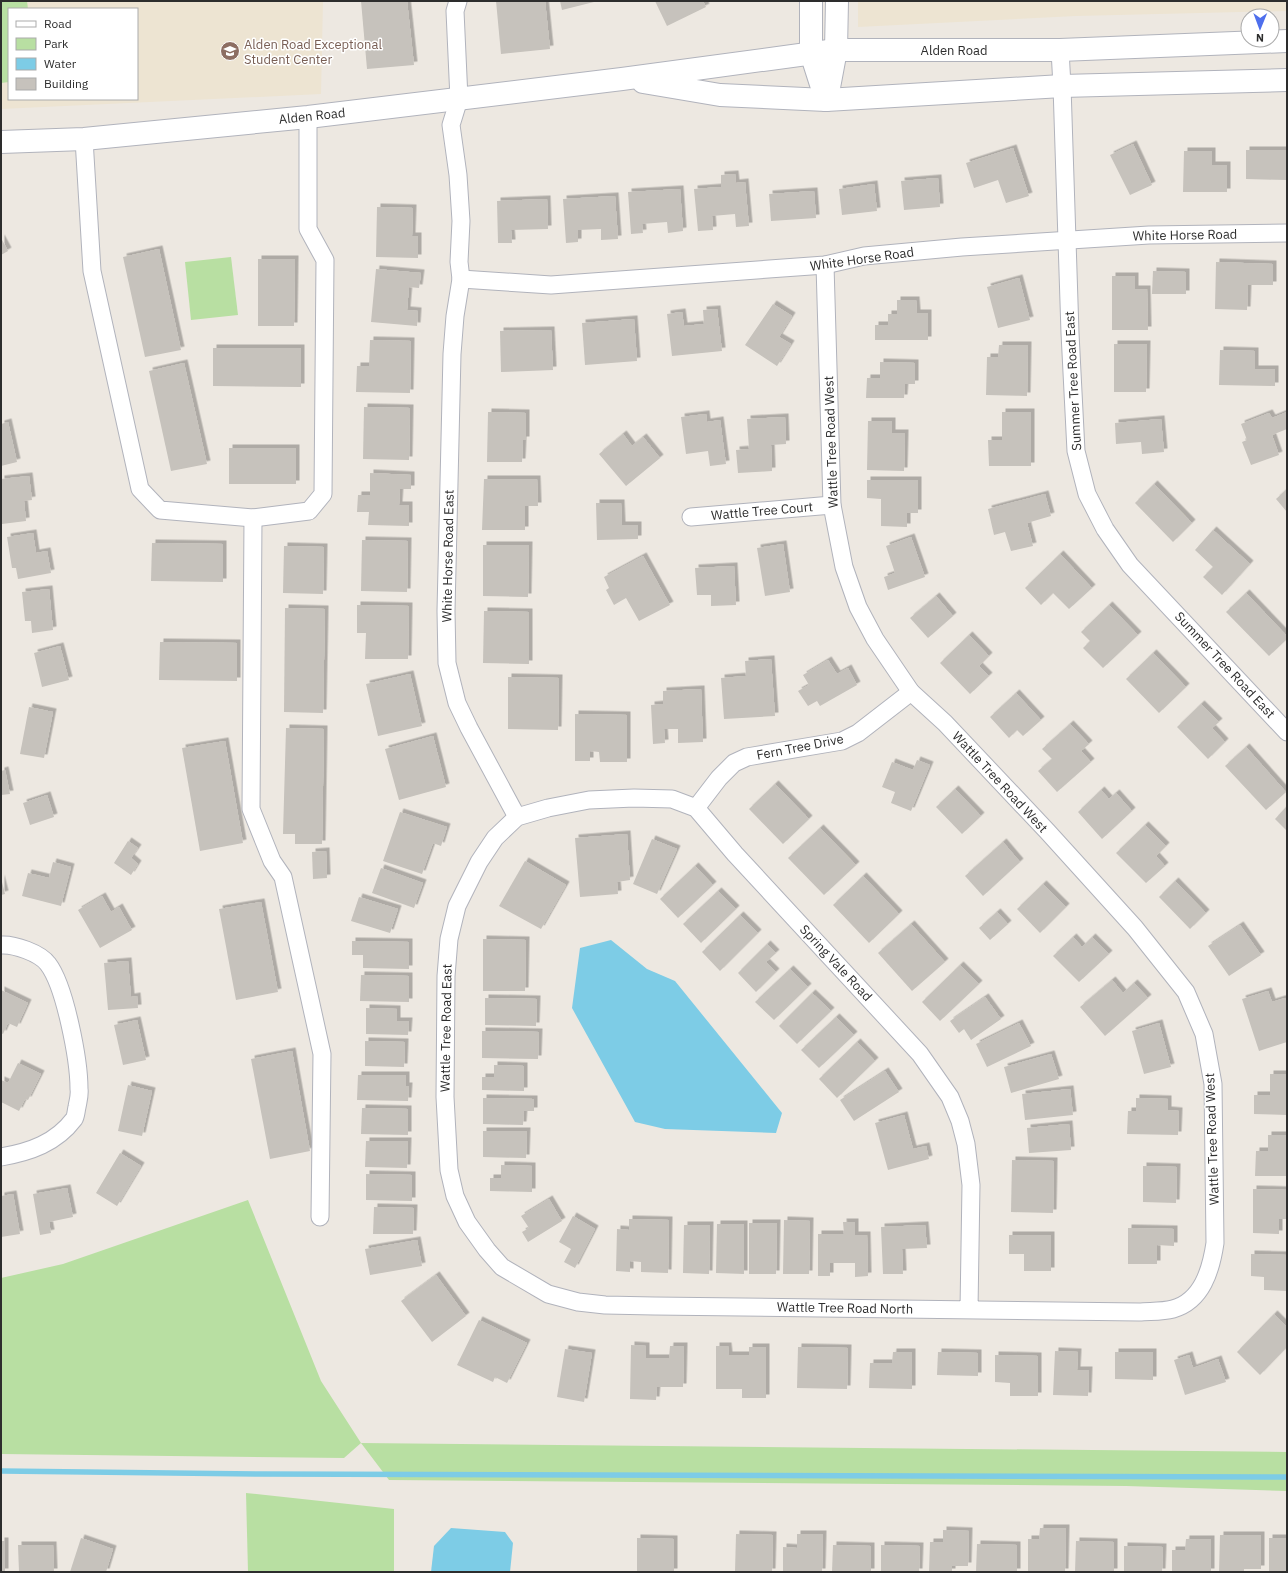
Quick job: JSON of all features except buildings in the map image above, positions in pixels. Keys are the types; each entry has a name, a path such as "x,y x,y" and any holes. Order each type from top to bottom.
{"street":[{"name":"White Horse Road East","path":"458,1 455,12 459,99 451,125 458,175 461,221 459,262 461,279 455,316 452,354 447,663 457,703 517,817"},
{"path":"811,1 811,53 826,100"},
{"path":"826,100 836,50 837,1"},
{"name":"Alden Road","path":"1,142 84,139 308,117 622,79 836,50 1060,50 1287,41"},
{"name":"Summer Tree Road East","path":"1060,50 1076,451 1087,494 1104,529 1130,565 1287,732"},
{"name":"Alden Road","path":"622,79 720,95 826,100 1062,86 1287,80"},
{"path":"84,139 92,271 140,489 160,510 253,518 309,511 324,494 326,260 308,229 308,117"},
{"name":"White Horse Road","path":"461,279 551,285 825,265 864,256 962,247 1148,236 1287,233"},
{"name":"Wattle Tree Road West","path":"825,265 832,460 832,505 844,567 858,607 875,639 911,692 945,724 1052,837 1135,928 1186,992 1204,1034 1213,1084 1215,1243 1212,1262 1207,1278"},
{"name":"Wattle Tree Court","path":"691,517 832,505"},
{"path":"253,518 252,809 272,861 282,877 322,1054 320,1217"},
{"name":"Fern Tree Drive","path":"696,808 734,763 747,757 842,741 858,734 911,692"},
{"name":"Spring Vale Road","path":"517,817 548,808 589,800 634,798 672,799 696,808 735,854 920,1054 950,1097 960,1121 966,1144 971,1185 969,1309"},
{"name":"Wattle Tree Road East","path":"487,1250 467,1222 455,1196 449,1170 445,1097 446,976 449,938 457,906 479,862 495,838 517,817"},
{"path":"1,945 7,944 28,950 47,962 62,993 70,1028 80,1091 75,1117 62,1132 48,1143 18,1154 1,1157"},
{"name":"Wattle Tree Road North","path":"487,1250 502,1267 525,1282 548,1294 578,1302 605,1305 1139,1312 1172,1309 1189,1301 1207,1278"}],"shaded area":[{"name":"Alden Road Exceptional Student Center","path":"1,1 323,1 321,94 1,109"},
{"path":"858,1 1287,1 1287,11 1280,11 1280,8 1240,8 1240,12 1076,16 858,27"}],"green space":[{"path":"1,1 27,1 28,8 8,8 8,82 1,83"},
{"path":"231,257 238,315 191,320 185,262"},
{"path":"248,1200 321,1381 361,1443 344,1458 1,1454 1,1278 63,1264"},
{"path":"361,1443 1287,1452 1287,1491 1126,1486 389,1480"},
{"path":"246,1493 394,1509 394,1572 248,1572"}],"water":[{"path":"611,940 647,969 675,981 782,1113 776,1133 665,1129 635,1122 572,1008 580,948"},
{"path":"451,1528 505,1532 513,1543 510,1572 431,1572 434,1546"}],"waterway":[{"path":"1,1471 259,1474 1287,1477"}],"place":[{"name":"Alden Road Exceptional Student Center","path":"230,51"}]}
